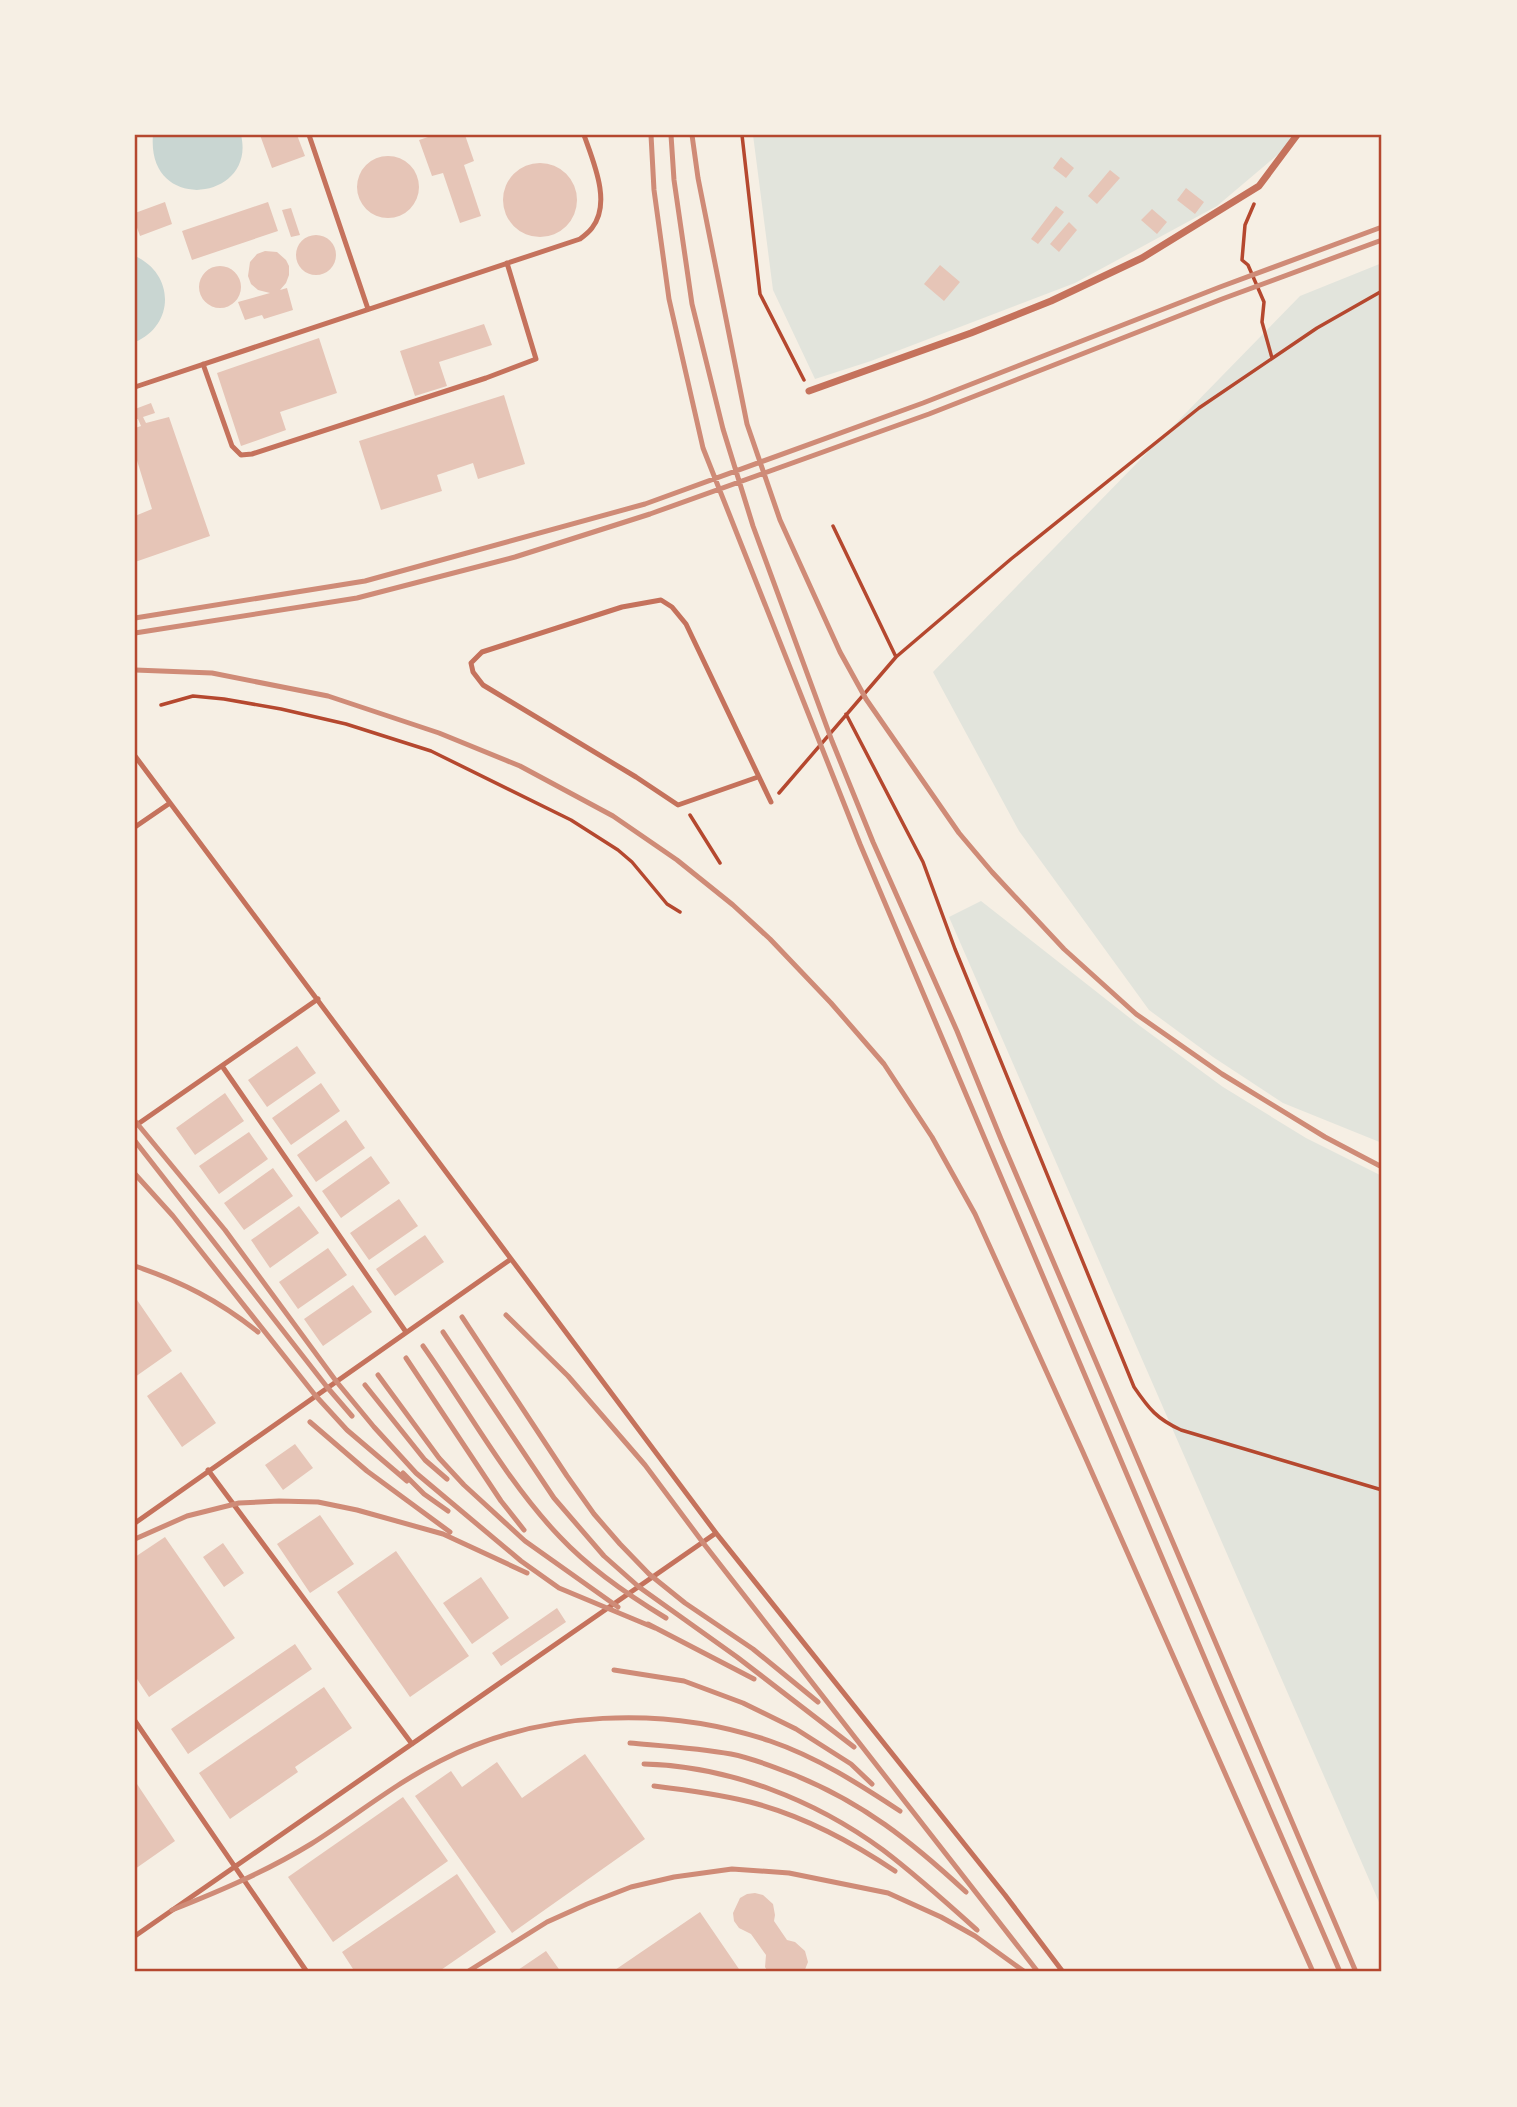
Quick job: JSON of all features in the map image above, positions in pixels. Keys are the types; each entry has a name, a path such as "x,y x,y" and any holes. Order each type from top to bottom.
{"street":[{"path":"809,391 971,333 1051,301 1142,258 1259,186 1297,135"}],"lane":[{"path":"309,135 368,309"},
{"path":"135,387 580,239 594,226 601,207 598,176 584,135"},
{"path":"203,364 232,446 241,455 252,454 486,378 536,359 507,264"},
{"path":"758,777 678,805 483,685 473,672 471,663 482,652 622,607 661,600 672,607 686,624 771,802"},
{"path":"135,756 716,1533 1005,1895 1063,1972"},
{"path":"135,827 170,803"},
{"path":"135,1126 318,999"},
{"path":"222,1066 406,1332"},
{"path":"135,1523 512,1259"},
{"path":"208,1470 412,1744"},
{"path":"135,1936 716,1533"},
{"path":"135,1721 307,1972"}],"path":[{"path":"742,135 760,294 809,391"},
{"path":"1259,186 1253,209 1245,225 1242,260 1248,265 1264,302 1262,323 1272,358"},
{"path":"771,802 896,657 1002,567 1199,408 1317,328 1382,291"},
{"path":"833,526 896,657"},
{"path":"161,705 193,696 224,699 346,724 431,751 571,820 618,850 650,882 667,904 680,912"},
{"path":"846,714 923,862 955,949 1134,1387 1149,1410 1164,1422 1181,1430 1382,1490"},
{"path":"683,804 720,863"}],"shaded area":[{"path":"153,135 241,135 242,157 233,174 218,185 200,190 182,188 166,178 155,161"},
{"path":"753,135 1297,135 1288,146 1217,206 1075,283 871,361 815,379 773,290"},
{"path":"135,256 148,264 158,275 165,299 158,324 135,342"},
{"path":"1382,263 1382,1143 1283,1103 1213,1057 1149,1010 1019,831 933,672 1300,296"},
{"path":"981,901 1140,1026 1223,1087 1306,1138 1382,1176 1382,1909 949,917"}],"building":[{"path":"260,135 297,135 305,156 272,168"},
{"path":"434,135 465,135 474,161 464,165 481,216 460,223 443,173 432,176 419,140"},
{"path":"388,156 400,158 410,165 417,175 417,199 410,209 400,216 388,218 376,216 366,209 359,199 357,187 359,175 366,165 376,158"},
{"path":"1061,157 1074,168 1066,178 1053,168"},
{"path":"540,163 561,169 571,179 577,200 571,221 561,231 540,237 519,231 509,221 503,200 509,179 519,169"},
{"path":"1110,170 1120,178 1097,204 1088,196"},
{"path":"1186,188 1204,202 1195,214 1177,200"},
{"path":"165,202 172,224 140,236 135,213"},
{"path":"268,202 278,231 192,260 182,231"},
{"path":"1056,206 1064,212 1038,244 1031,239"},
{"path":"291,208 300,235 291,237 282,210"},
{"path":"1152,209 1167,222 1157,234 1141,220"},
{"path":"1069,222 1077,230 1059,252 1050,244"},
{"path":"316,235 324,236 330,241 335,247 335,263 330,269 324,274 316,275 308,274 302,269 297,263 296,255 297,247 302,241 308,236"},
{"path":"265,251 277,252 289,266 286,283 280,290 287,288 293,310 264,319 262,315 245,320 238,302 270,293 258,290 251,284 248,276 250,262 257,254"},
{"path":"940,265 960,282 944,301 924,284"},
{"path":"220,266 235,272 241,287 235,302 220,308 205,302 199,287 205,272"},
{"path":"484,324 492,345 439,362 447,386 415,396 400,351"},
{"path":"319,338 337,393 280,412 286,430 241,446 217,373"},
{"path":"504,395 525,464 478,479 473,463 437,475 442,491 381,510 359,441"},
{"path":"151,403 155,413 143,417 146,423 169,417 210,536 135,562 135,516 152,509 135,454 135,428 141,426 136,419 135,409"},
{"path":"297,1046 316,1073 267,1107 248,1080"},
{"path":"321,1083 340,1111 291,1145 272,1118"},
{"path":"225,1093 244,1121 195,1155 176,1128"},
{"path":"346,1120 365,1148 316,1182 297,1155"},
{"path":"249,1132 268,1159 219,1194 199,1166"},
{"path":"371,1156 390,1183 341,1218 322,1191"},
{"path":"273,1168 293,1196 244,1230 224,1203"},
{"path":"399,1199 418,1226 369,1260 350,1233"},
{"path":"299,1206 319,1233 270,1268 251,1240"},
{"path":"425,1235 444,1262 395,1296 376,1269"},
{"path":"328,1248 347,1275 298,1309 279,1282"},
{"path":"353,1285 372,1312 323,1346 304,1319"},
{"path":"135,1297 172,1351 135,1377"},
{"path":"181,1372 216,1423 182,1447 147,1396"},
{"path":"295,1444 313,1468 283,1490 265,1465"},
{"path":"320,1515 354,1564 310,1593 277,1544"},
{"path":"165,1537 235,1638 149,1697 135,1676 135,1557"},
{"path":"223,1543 244,1573 224,1587 203,1557"},
{"path":"396,1551 469,1656 410,1697 337,1592"},
{"path":"481,1577 509,1618 472,1644 443,1603"},
{"path":"557,1608 566,1622 501,1666 492,1653"},
{"path":"295,1644 312,1669 188,1754 171,1729"},
{"path":"324,1687 352,1728 295,1767 298,1772 230,1819 199,1773"},
{"path":"585,1754 645,1839 512,1933 415,1796 451,1771 462,1787 497,1762 522,1798"},
{"path":"135,1781 175,1841 135,1869"},
{"path":"403,1797 448,1861 333,1942 288,1877"},
{"path":"457,1874 496,1932 438,1972 355,1972 342,1952"},
{"path":"755,1893 763,1895 773,1904 774,1921 787,1940 795,1942 805,1951 808,1962 804,1972 768,1972 765,1967 766,1955 751,1934 739,1928 734,1921 733,1913 740,1898"},
{"path":"700,1912 741,1972 612,1972"},
{"path":"546,1951 561,1972 515,1972"}],"railway":[{"path":"651,135 654,190 669,299 703,448 860,844 1340,1972"},
{"path":"671,135 674,180 692,304 723,429 753,526 832,741 1356,1972"},
{"path":"692,135 698,178 747,424 780,520 840,652 866,699 959,833 1064,949 1136,1014 1222,1074 1325,1137 1382,1167"},
{"path":"135,618 365,581 645,504 923,403 1382,227"},
{"path":"135,633 357,598 515,557 650,514 929,414 1222,299 1382,240"},
{"path":"135,670 212,673 328,696 439,733 520,766 613,816 677,860 770,939 831,1003 884,1064 932,1137 975,1214 1313,1972"},
{"path":"135,1121 225,1230 336,1381 416,1473 521,1561 559,1588 655,1628"},
{"path":"135,1141 352,1416"},
{"path":"135,1174 173,1216 315,1395 347,1430 407,1481"},
{"path":"135,1266 199,1293 229,1310 258,1332"},
{"path":"506,1315 568,1376 645,1465 1038,1972"},
{"path":"462,1317 567,1476 620,1544 649,1574 685,1603 753,1649 818,1702"},
{"path":"443,1332 554,1498 604,1556 639,1587 737,1657 854,1747"},
{"path":"423,1346 505,1469 541,1516 597,1571 666,1618"},
{"path":"406,1358 501,1501 524,1530"},
{"path":"378,1375 439,1458 464,1485 525,1541 618,1607"},
{"path":"365,1385 425,1460 447,1479"},
{"path":"310,1422 367,1471 450,1532"},
{"path":"403,1473 424,1494 448,1511"},
{"path":"135,1539 187,1516 239,1503 318,1502 443,1534 527,1573"},
{"path":"648,1624 754,1679"},
{"path":"614,1670 684,1681 743,1703 796,1729 851,1764 872,1784"},
{"path":"172,1910 243,1880 294,1854 406,1780 440,1761 478,1744 519,1731 560,1723 603,1718 646,1718 730,1729 770,1741 821,1763 900,1811"},
{"path":"630,1743 739,1756 817,1785 885,1824 966,1892"},
{"path":"644,1764 708,1771 770,1789 800,1801 857,1832 883,1850 977,1930"},
{"path":"654,1786 738,1799 788,1814 844,1840 895,1871"},
{"path":"467,1972 547,1922 587,1904 631,1887 674,1877 732,1869 789,1873 888,1893 975,1936 1025,1972"}]}
